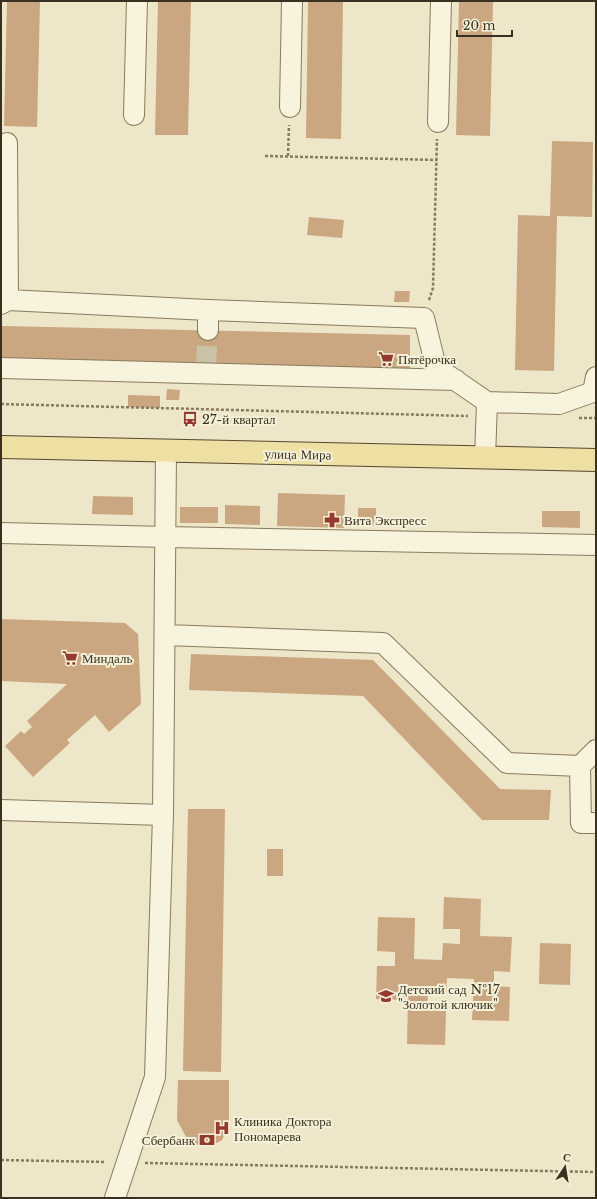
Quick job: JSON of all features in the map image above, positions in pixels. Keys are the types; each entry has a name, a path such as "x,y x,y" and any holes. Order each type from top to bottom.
{"main road":[{"name":"улица Мира","path":"1,447 596,460"}],"lane":[{"path":"134,115 137,1"},
{"path":"290,107 292,1"},
{"path":"438,122 440,1"},
{"path":"7,143 4,302 424,318 436,367 456,380 487,409 559,404 593,392 596,380"},
{"path":"208,310 208,330"},
{"path":"1,368 206,370 456,380"},
{"path":"485,458 487,409"},
{"path":"115,1198 155,1077 163,815 166,451"},
{"path":"1,533 596,545"},
{"path":"164,635 383,643 507,763 580,766"},
{"path":"596,750 580,766 581,823 596,823"},
{"path":"1,810 163,815"}],"path":[{"path":"288,156 290,107"},
{"path":"424,318 432,288 438,122"},
{"path":"265,156 437,160"},
{"path":"1,404 487,409"},
{"path":"572,418 596,418"},
{"path":"1,1160 596,1172"}],"building":[{"path":"7,1 40,1 37,127 4,126"},
{"path":"158,1 191,1 188,135 155,135"},
{"path":"308,1 343,1 341,139 306,138"},
{"path":"459,1 493,1 490,136 456,135"},
{"path":"552,141 593,142 592,217 557,216 554,371 515,370 518,215 550,216"},
{"path":"309,217 344,220 342,238 307,235"},
{"path":"395,291 410,291 409,302 394,302"},
{"path":"1,326 410,335 410,371 1,361"},
{"path":"167,389 180,390 179,400 166,400"},
{"path":"128,395 160,396 160,408 128,407"},
{"path":"278,493 345,495 344,528 277,526"},
{"path":"93,496 133,497 133,515 92,514"},
{"path":"225,505 260,506 260,525 225,524"},
{"path":"180,507 218,507 218,523 180,523"},
{"path":"358,508 376,508 376,526 358,526"},
{"path":"542,511 580,511 580,528 542,527"},
{"name":"Миндаль","path":"1,619 125,623 138,634 141,704 109,732 95,715 67,740 70,743 33,777 5,746 21,731 24,734 32,727 27,721 67,684 1,681"},
{"path":"191,654 373,660 500,789 551,790 549,820 482,820 363,696 189,690"},
{"path":"188,809 225,809 221,1072 183,1071"},
{"path":"267,849 283,849 283,876 267,876"},
{"path":"444,897 481,899 480,936 512,937 510,972 494,971 494,986 510,987 509,1021 472,1020 474,979 447,978 446,995 428,994 427,1010 446,1011 445,1045 407,1044 408,1000 376,999 377,966 395,966 395,952 377,951 378,917 415,918 414,959 442,960 443,943 460,944 460,929 443,929"},
{"path":"540,943 571,944 570,985 539,984"},
{"path":"178,1080 229,1080 229,1123 222,1140 211,1146 199,1146 186,1137 177,1120"}],"tunnel":[{"path":"206,366 208,330"}],"place":[{"name":"Пятёрочка","path":"386,359"},
{"name":"27-й квартал","path":"190,419"},
{"name":"Вита Экспресс","path":"332,520"},
{"name":"Миндаль","path":"70,658"},
{"name":"Детский сад №17 \"Золотой ключик\"","path":"386,996"},
{"name":"Клиника Доктора Пономарева","path":"222,1128"},
{"name":"Сбербанк","path":"207,1140"}]}
